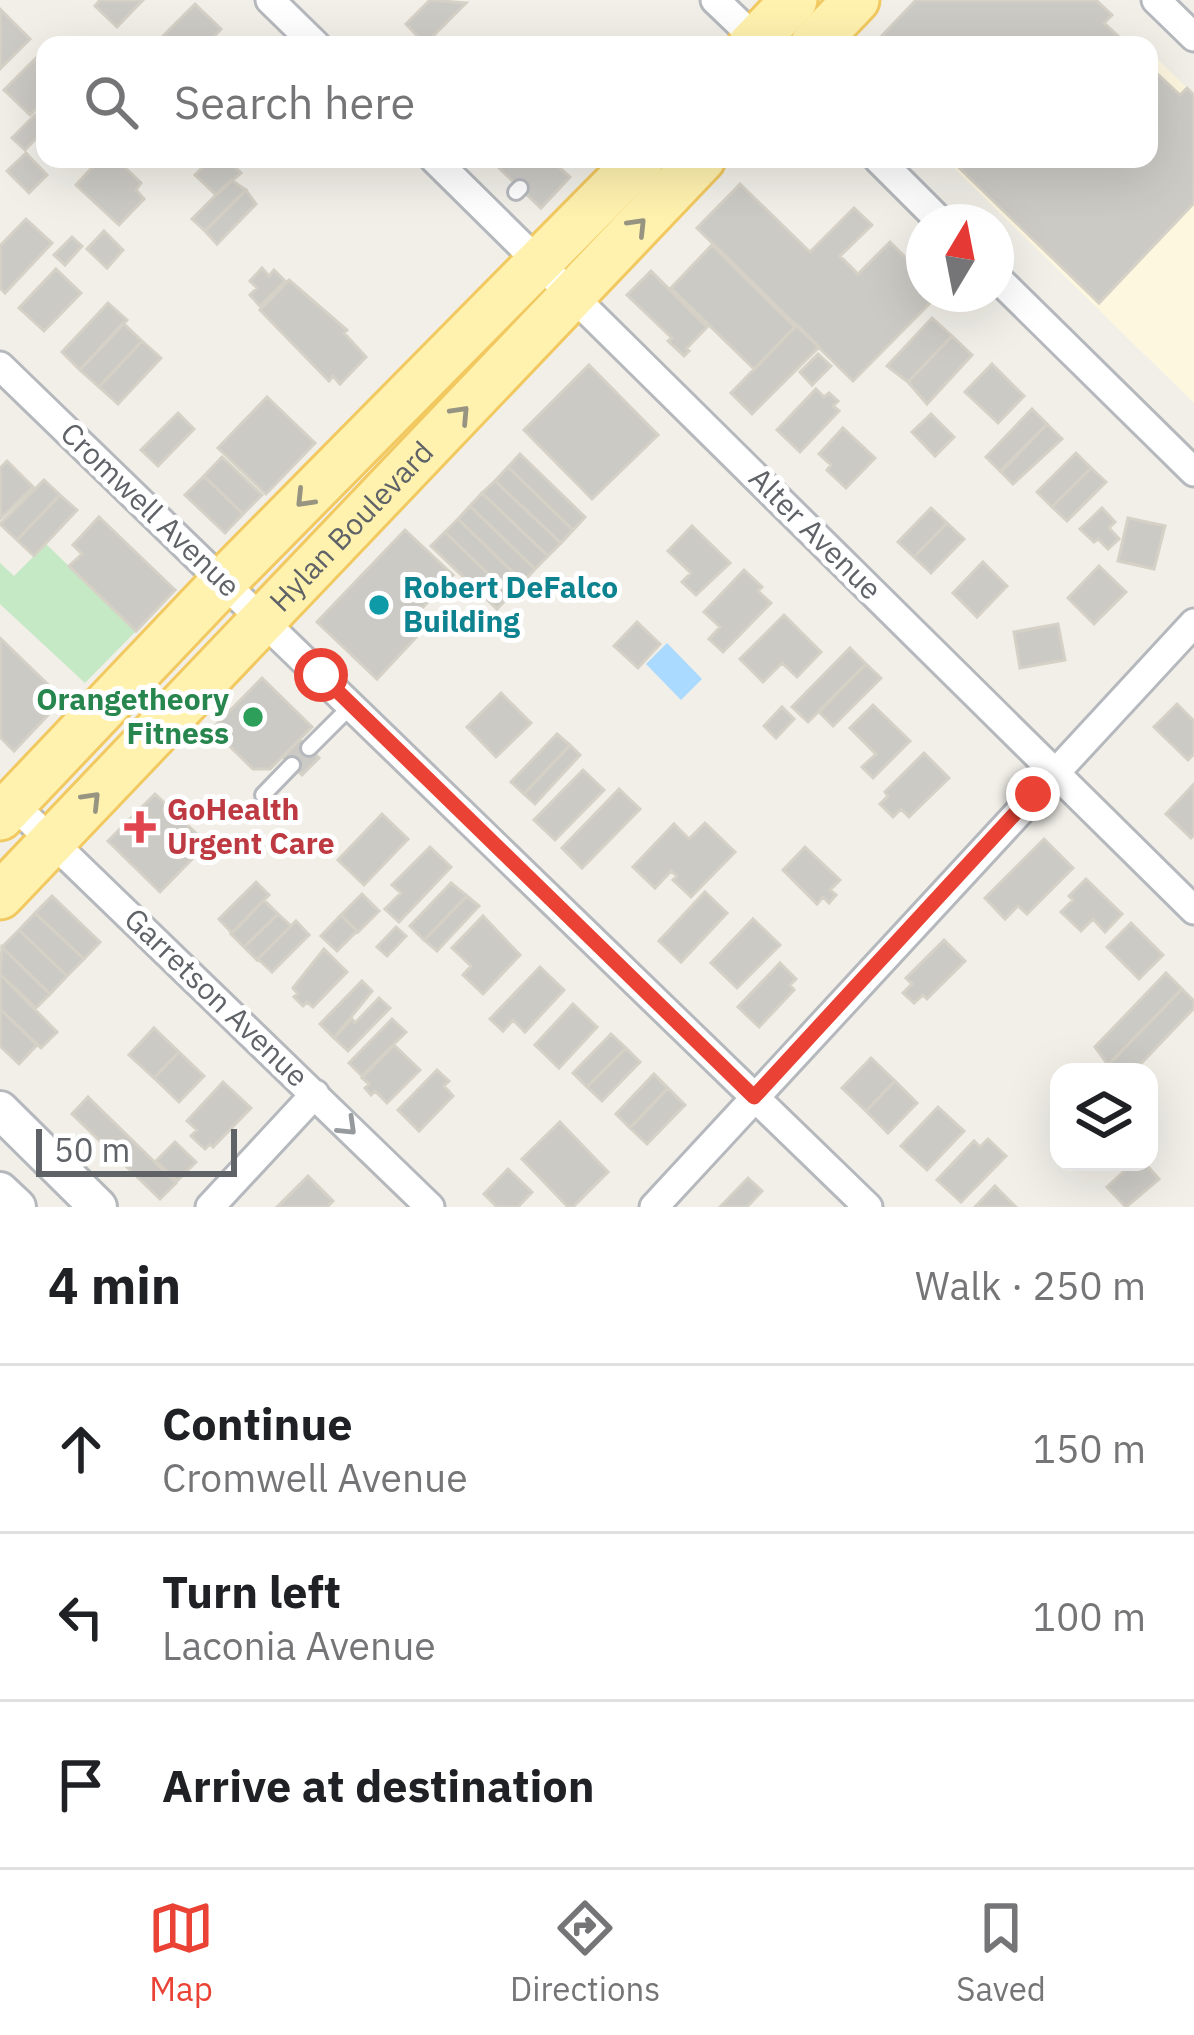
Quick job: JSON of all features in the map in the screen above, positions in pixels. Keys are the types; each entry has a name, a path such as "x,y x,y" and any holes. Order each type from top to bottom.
{"main road":[{"path":"762,36 794,0"},
{"path":"822,36 856,0"},
{"name":"Hylan Boulevard","path":"4,804 632,168"},
{"name":"Hylan Boulevard","path":"0,896 693,168"}],"street":[{"path":"270,0 307,36"},
{"path":"716,0 749,36"},
{"path":"1156,0 1194,37"},
{"name":"Alter Avenue","path":"444,168 1194,910"},
{"path":"887,168 923,204"},
{"path":"1014,295 1194,472"},
{"name":"Cromwell Avenue","path":"0,366 868,1207"},
{"path":"654,1207 1194,623"},
{"name":"Garretson Avenue","path":"4,804 52,841 430,1207"},
{"path":"210,1207 315,1094"},
{"path":"0,1110 98,1207"},
{"path":"0,1191 17,1207"}],"lane":[{"path":"309,748 352,705"},
{"path":"263,795 292,765"}],"shaded area":[{"path":"1158,60 1194,95 1194,403 1014,227 1014,204 991,204 954,168 1158,168"}],"green space":[{"path":"46,544 136,631 85,683 0,604 0,563 14,576"}],"water":[{"path":"667,643 702,679 681,700 646,664"}],"building":[{"path":"100,0 143,0 117,27 95,6"},
{"path":"430,0 466,3 433,36 417,36 406,24"},
{"path":"916,0 1096,0 1112,15 1104,23 1118,36 882,36"},
{"path":"195,4 221,29 214,36 163,36"},
{"path":"0,9 30,39 0,69"},
{"path":"36,58 36,109 30,115 4,90"},
{"path":"1158,74 1180,95 1187,88 1194,95 1194,203 1099,303 1014,221 1014,204 997,204 959,168 1158,168"},
{"path":"35,115 36,138 25,150 12,138"},
{"path":"26,153 47,175 29,193 7,171"},
{"path":"92,168 125,168 141,183 136,190 144,199 119,225 76,185"},
{"path":"202,168 236,168 241,173 216,195 195,175"},
{"path":"499,168 560,168 570,177 541,208"},
{"path":"231,180 246,190 205,231 192,219"},
{"path":"740,184 810,252 854,208 872,225 840,256 858,274 890,242 906,258 906,312 921,312 853,381 697,228"},
{"path":"246,190 256,204 217,244 205,231"},
{"path":"26,219 52,243 5,293 0,288 0,246"},
{"path":"104,231 123,250 107,268 87,249"},
{"path":"72,237 82,246 65,265 54,255"},
{"path":"712,245 795,327 754,369 671,288"},
{"path":"262,268 269,276 274,270 285,281 260,306 250,295 257,288 250,281"},
{"path":"56,269 81,293 44,331 19,308"},
{"path":"651,271 707,327 684,356 627,295"},
{"path":"289,280 347,330 344,333 366,357 340,384 333,376 329,381 260,310"},
{"path":"108,303 127,320 80,370 62,352"},
{"path":"932,318 952,336 908,382 887,366"},
{"path":"123,323 142,341 99,387 80,370"},
{"path":"797,325 819,347 752,414 731,393"},
{"path":"952,336 972,355 927,404 908,382"},
{"path":"142,341 161,358 118,404 99,387"},
{"path":"818,354 831,366 812,385 800,372"},
{"path":"992,364 1024,396 998,423 965,392"},
{"path":"589,365 658,435 592,499 524,430"},
{"path":"816,389 838,401 833,406 839,411 800,452 777,430"},
{"path":"267,397 315,443 266,494 218,448"},
{"path":"1032,409 1047,424 1000,471 986,457"},
{"path":"178,413 194,429 158,466 141,450"},
{"path":"931,414 954,437 935,456 912,432"},
{"path":"1047,424 1062,439 1013,484 1001,472"},
{"path":"843,428 875,458 846,488 827,470 831,465 819,454"},
{"path":"1076,453 1091,468 1052,507 1037,492"},
{"path":"520,454 585,517 573,530 508,467"},
{"path":"222,457 262,495 243,514 204,476"},
{"path":"7,461 33,487 0,519 0,468"},
{"path":"508,467 573,530 561,543 495,481"},
{"path":"1091,468 1106,482 1067,521 1052,507"},
{"path":"204,476 243,514 225,533 185,495"},
{"path":"44,480 60,495 17,540 0,524"},
{"path":"495,481 561,543 548,556 482,493"},
{"path":"482,493 548,556 535,569 470,506"},
{"path":"60,495 77,510 34,556 17,540"},
{"path":"470,506 535,569 523,582 458,519"},
{"path":"931,508 947,523 914,557 898,542"},
{"path":"1102,508 1115,522 1109,528 1119,539 1108,549 1080,529"},
{"path":"99,517 175,590 136,631 69,566 82,554 73,545"},
{"path":"1128,518 1165,526 1154,569 1118,561"},
{"path":"458,519 523,582 510,595 445,532"},
{"path":"947,523 964,539 931,573 914,557"},
{"path":"692,526 730,563 696,595 682,582 691,573 668,551"},
{"name":"Robert DeFalco Building","path":"405,530 453,575 411,620 422,631 377,679 317,622"},
{"path":"445,532 510,595 497,609 431,546"},
{"path":"983,562 1007,586 977,617 953,593"},
{"path":"1099,566 1126,592 1094,624 1068,598"},
{"path":"744,570 771,603 723,652 709,639 720,627 704,612"},
{"path":"784,615 821,652 797,677 782,663 763,682 740,659"},
{"path":"637,622 660,644 638,668 614,646"},
{"path":"1058,624 1065,660 1020,668 1014,632"},
{"path":"0,638 63,699 14,751 0,737"},
{"path":"850,648 866,664 808,722 792,707"},
{"path":"866,664 881,678 833,726 819,712"},
{"path":"262,678 312,727 270,769 253,769 212,729"},
{"path":"501,693 531,723 496,757 467,727"},
{"path":"1177,704 1194,721 1194,754 1188,760 1154,727"},
{"path":"873,705 910,741 873,778 862,767 876,754 850,728"},
{"path":"782,707 794,719 776,738 764,726"},
{"path":"557,734 570,745 524,794 511,782"},
{"path":"300,739 319,758 302,775 283,757"},
{"path":"570,745 580,755 535,804 524,794"},
{"path":"924,753 949,778 909,817 901,809 893,817 880,804 888,796 885,792"},
{"path":"583,770 604,790 555,840 534,820"},
{"path":"1194,784 1194,835 1191,838 1166,814"},
{"path":"619,789 640,809 582,868 562,848"},
{"path":"155,794 203,840 203,848 160,892 108,841"},
{"path":"382,814 408,839 364,885 338,860"},
{"path":"705,823 735,852 691,897 673,880 677,876 671,871 655,888 633,867 674,824 689,839"},
{"path":"1044,839 1073,868 1027,914 1018,906 1005,919 985,898"},
{"path":"430,847 451,867 399,922 385,909 401,893 392,885"},
{"path":"805,847 840,880 830,890 836,895 829,903 823,897 817,904 783,870"},
{"path":"1086,879 1122,914 1105,932 1093,919 1081,931 1061,912"},
{"path":"256,882 269,895 232,933 219,919"},
{"path":"451,883 467,896 424,940 410,926"},
{"path":"705,892 727,913 681,962 659,941"},
{"path":"362,894 379,911 358,932 341,915"},
{"path":"52,896 100,942 84,959 35,913"},
{"path":"467,896 479,906 437,951 424,940"},
{"path":"264,900 278,914 244,947 231,934"},
{"path":"35,913 84,959 67,976 19,930"},
{"path":"278,914 291,926 257,960 244,947"},
{"path":"341,915 357,931 337,951 321,936"},
{"path":"483,916 520,955 483,994 463,975 471,966 452,948"},
{"path":"753,919 780,945 737,988 711,963"},
{"path":"296,921 309,935 272,972 258,959"},
{"path":"1131,923 1163,955 1139,979 1107,947"},
{"path":"396,927 406,936 387,956 377,947"},
{"path":"19,930 67,976 50,994 2,947"},
{"path":"944,940 965,961 927,999 923,995 914,1003 903,993 912,984 906,978"},
{"path":"2,947 50,994 36,1008 0,974"},
{"path":"324,949 347,972 313,1007 307,1002 303,1006 293,988"},
{"path":"780,963 796,979 790,985 794,990 759,1027 738,1007"},
{"path":"540,967 564,990 525,1032 513,1020 503,1031 490,1019"},
{"path":"1166,973 1182,989 1110,1063 1095,1047"},
{"path":"0,974 57,1032 41,1048 0,1009"},
{"path":"362,981 372,991 334,1038 320,1024"},
{"path":"1182,989 1194,1001 1194,1008 1142,1063 1110,1063"},
{"path":"379,998 390,1008 348,1051 334,1038"},
{"path":"573,1004 597,1027 559,1068 535,1045"},
{"path":"0,1009 37,1045 19,1064 0,1046"},
{"path":"392,1019 406,1032 362,1076 349,1063"},
{"path":"154,1028 179,1052 154,1078 129,1055"},
{"path":"611,1034 626,1048 587,1087 573,1073"},
{"path":"394,1045 420,1070 387,1103 375,1091 371,1095 362,1078"},
{"path":"626,1048 640,1062 602,1101 587,1087"},
{"path":"179,1052 204,1076 179,1102 154,1078"},
{"path":"871,1058 895,1081 866,1111 842,1088"},
{"path":"437,1070 449,1081 444,1086 453,1096 419,1131 398,1110"},
{"path":"654,1074 668,1088 630,1128 616,1114"},
{"path":"895,1081 917,1103 888,1133 866,1111"},
{"path":"223,1082 251,1108 213,1147 210,1144 205,1149 191,1136 197,1130 187,1121"},
{"path":"668,1088 685,1105 647,1144 630,1128"},
{"path":"88,1097 176,1183 160,1199 72,1114"},
{"path":"938,1107 964,1131 927,1170 901,1146"},
{"path":"560,1122 608,1172 573,1207 522,1159"},
{"path":"988,1139 1006,1156 961,1202 937,1180 974,1141 980,1147"},
{"path":"175,1142 196,1162 177,1181 156,1161"},
{"path":"508,1169 532,1192 518,1207 497,1207 484,1194"},
{"path":"1124,1171 1152,1171 1159,1179 1126,1207 1107,1187"},
{"path":"308,1176 333,1201 327,1207 277,1207"},
{"path":"748,1178 762,1191 747,1207 720,1207"},
{"path":"995,1186 1016,1207 975,1207"}],"place":[{"name":"Robert DeFalco Building","path":"379,605"},
{"name":"Orangetheory Fitness","path":"253,717"},
{"name":"GoHealth Urgent Care","path":"140,827"}],"route":[{"path":"321,675 754,1097 1033,794"}]}
